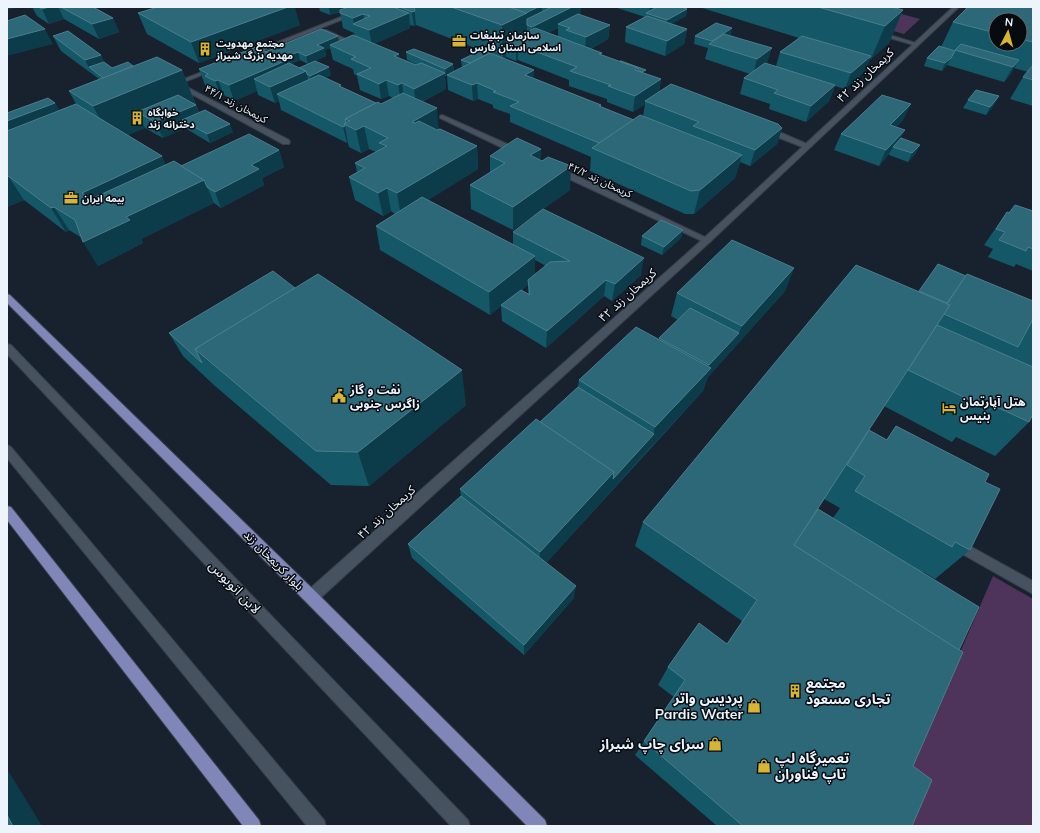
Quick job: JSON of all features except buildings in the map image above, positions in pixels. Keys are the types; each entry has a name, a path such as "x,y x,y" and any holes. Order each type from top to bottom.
{"main road":[{"name":"بلوار کریمخان زند","path":"7,296 311,597 539,826"},
{"path":"7,511 253,826"}],"street":[{"path":"243,57 371,7"},
{"name":"کریمخان زند ۴۲","path":"311,597 707,240 956,7"},
{"path":"317,28 361,46"},
{"path":"871,30 916,44"},
{"path":"162,89 221,66"},
{"name":"کریمخان زند ۴۴/۱","path":"176,83 286,142"},
{"path":"442,117 528,157"},
{"path":"756,126 808,146"},
{"name":"کریمخان زند ۴۲/۲","path":"549,167 707,240"},
{"name":"لاین اتوبوس","path":"7,348 462,826"},
{"path":"7,450 318,826"},
{"path":"959,546 1033,588"}],"shaded area":[{"path":"808,7 876,7 920,19 904,34"},
{"path":"993,576 1033,599 1033,826 885,826"}],"place":[{"name":"سازمان تبلیغات اسلامی استان فارس","path":"459,41"},
{"name":"مجتمع مهدویت مهدیه بزرگ شیراز","path":"205,49"},
{"name":"خوابگاه دخترانه زند","path":"137,118"},
{"name":"بیمه ایران","path":"71,198"},
{"name":"نفت و گاز زاگرس جنوبی","path":"339,396"},
{"name":"هتل آپارتمان بنیس","path":"949,408"},
{"name":"مجتمع تجاری مسعود","path":"795,691"},
{"name":"پردیس واتر Pardis Water","path":"754,706"},
{"name":"سرای چاپ شیراز","path":"715,744"},
{"name":"تعمیرگاه لپ تاپ فناوران","path":"764,766"}]}
